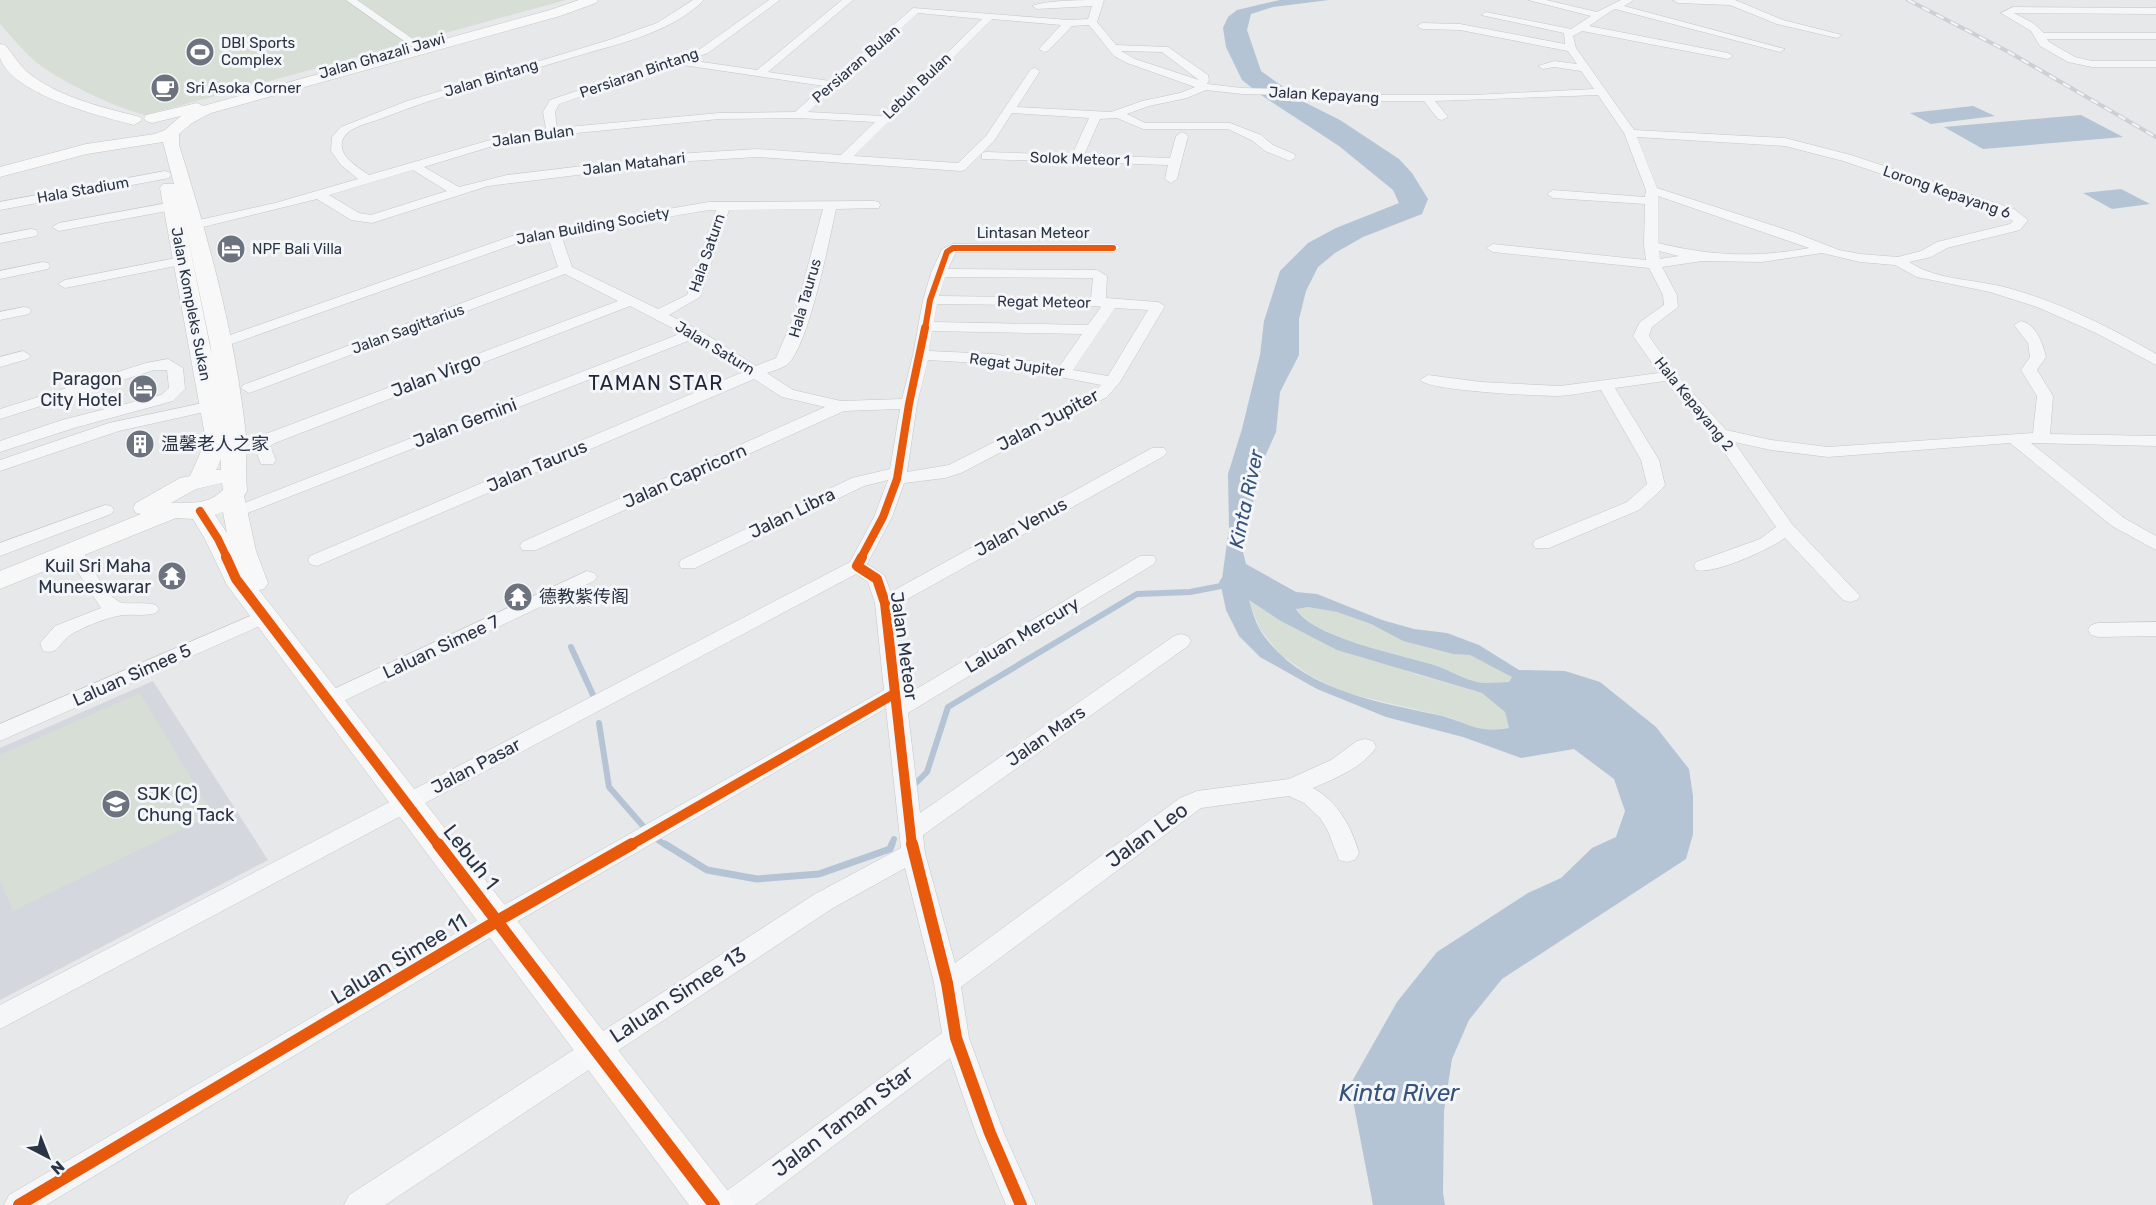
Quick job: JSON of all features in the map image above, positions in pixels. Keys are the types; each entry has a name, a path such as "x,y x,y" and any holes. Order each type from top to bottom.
{"main road":[{"name":"Jalan Ghazali Jawi","path":"134,120 178,113 577,0"},
{"name":"Jalan Ghazali Jawi","path":"54,156 130,144 173,130 205,110 555,13 591,0"},
{"path":"390,59 415,50 418,46 425,47 455,41"},
{"path":"0,48 22,74 93,110 134,120"},
{"path":"93,110 103,132"},
{"path":"152,118 175,121 173,130"},
{"path":"0,172 54,156 134,120"},
{"name":"Jalan Kompleks Sukan","path":"173,130 171,145 195,225 221,343 234,429 234,497"},
{"path":"103,132 99,138 103,142 130,144"},
{"name":"Jalan Kompleks Sukan","path":"130,144 158,152 173,206 181,261 216,430 214,449 200,479"},
{"path":"0,575 173,502 200,511 218,506 234,497 220,477 200,479 179,489 173,502 74,552 0,581"},
{"name":"Lebuh 1","path":"234,497 243,551 264,616 714,1205"},
{"path":"200,511 218,539 236,579 264,616"}],"street":[{"path":"351,0 418,46"},
{"name":"Jalan Bintang","path":"366,179 339,156 335,149 338,135 345,129 411,103 613,42 661,25 699,0"},
{"name":"Persiaran Bintang","path":"552,132 549,112 554,102 704,51 775,0"},
{"path":"839,0 848,0"},
{"path":"759,74 848,0"},
{"path":"1533,0 1599,15"},
{"path":"1422,26 1462,26 1522,41 1571,48 1568,35 1613,6 1629,0"},
{"path":"1678,0 1732,2 1780,22 1837,35"},
{"path":"2042,0 2061,10"},
{"path":"1037,6 1099,1 1092,22"},
{"path":"1613,6 1780,50"},
{"name":"Persiaran Bulan","path":"798,115 916,10 1069,23 1092,22"},
{"path":"2156,11 2013,10 2006,13 2043,36 2156,36"},
{"path":"1486,15 1728,56"},
{"name":"Lebuh Bulan","path":"844,158 990,16"},
{"name":"Jalan Kepayang","path":"1092,22 1118,54 1131,62 1203,86 1242,91 1314,92 1382,98 1473,98 1601,92"},
{"path":"1044,49 1069,23"},
{"path":"2043,36 2044,44 2072,60 2092,64 2156,64"},
{"path":"1035,71 1011,110 1096,116 1119,115 1146,103 1183,96 1203,86 1204,77 1164,49 1113,48"},
{"name":"Hala Kepayang 2","path":"1571,48 1630,133 1651,196 1651,245 1654,264 1670,295 1671,307 1645,325 1641,336 1669,376 1720,434 1786,528 1850,596"},
{"path":"677,62 831,84"},
{"path":"1543,66 1554,64 1586,68"},
{"path":"1427,98 1442,117"},
{"name":"Jalan Matahari","path":"318,195 356,217 366,219 385,216 507,178 691,157 757,153 961,167 990,138 1011,110"},
{"name":"Jalan Bulan","path":"195,225 253,213 318,195 495,140 552,132 719,116 798,115 883,119"},
{"path":"1119,115 1143,126 1230,126 1290,157"},
{"path":"1076,159 1096,116"},
{"name":"Lorong Kepayang 6","path":"1553,194 1651,196 1788,235 1836,254 1898,261 1926,254 1942,245 2015,227 2021,220 2009,212 1925,183 1785,142 1630,133"},
{"path":"1171,179 1182,136"},
{"name":"Solok Meteor 1","path":"986,156 1175,162"},
{"path":"413,165 458,192"},
{"name":"Hala Stadium","path":"0,206 165,175"},
{"name":"Hala Taurus","path":"757,373 782,361 789,352 831,205"},
{"name":"Jalan Building Society","path":"221,343 515,239 709,206 874,205"},
{"path":"59,227 173,206"},
{"name":"Hala Saturn","path":"657,315 692,298 724,206"},
{"path":"554,232 566,269"},
{"path":"0,239 31,233"},
{"path":"1651,245 1702,257"},
{"name":"Lintasan Meteor","path":"938,273 947,252 954,249 1113,248"},
{"path":"1493,248 1654,264 1702,257 1761,258 1799,255 1822,249"},
{"path":"65,284 181,261"},
{"path":"1898,261 1906,267 1931,277 1982,284 2025,298 2136,348 2156,360"},
{"path":"0,275 43,266"},
{"name":"Jalan Saturn","path":"566,269 694,333 788,394 841,406 909,404"},
{"name":"Jalan Sagittarius","path":"249,388 566,269"},
{"path":"856,566 883,517 898,476 909,404 921,355 930,300 938,273 1097,274 1100,276 1105,302 1094,330 1064,371"},
{"name":"Regat Meteor","path":"930,300 1105,302 1158,306"},
{"name":"Jalan Virgo","path":"267,460 261,446 269,439 628,302"},
{"name":"Jalan Jupiter","path":"898,476 935,474 955,469 1101,394 1112,382 1158,306"},
{"path":"0,316 24,311"},
{"path":"2021,325 2035,342 2038,357 2029,370 2046,396 2041,438"},
{"path":"926,326 1094,330"},
{"name":"Jalan Gemini","path":"234,497 694,333"},
{"name":"Regat Jupiter","path":"921,355 994,359 1112,382"},
{"path":"0,362 23,356"},
{"path":"0,414 152,366 168,364 175,368 177,389 173,395 0,466"},
{"name":"Jalan Taurus","path":"317,560 757,373"},
{"path":"1428,380 1481,387 1560,391 1669,376"},
{"path":"1542,544 1633,506 1656,485 1650,460 1605,384"},
{"path":"0,447 111,420 212,406"},
{"name":"Jalan Capricorn","path":"529,546 841,406"},
{"path":"1720,434 1771,446 1828,452 2014,438 2156,441"},
{"path":"2014,438 2118,522 2156,544"},
{"path":"2134,439 2156,454"},
{"name":"Jalan Venus","path":"885,603 1158,452"},
{"name":"Jalan Libra","path":"688,564 858,482 898,476"},
{"path":"0,550 105,510"},
{"path":"1702,566 1767,543 1786,528"},
{"path":"74,552 104,600 116,609"},
{"name":"Laluan Mercury","path":"895,702 1147,560"},
{"name":"Jalan Meteor","path":"856,566 877,579 885,603 912,842 946,983 956,1038 990,1133 1021,1205"},
{"name":"Jalan Pasar","path":"0,1018 856,566"},
{"name":"Laluan Simee 7","path":"328,700 587,577"},
{"path":"50,646 50,643 62,631 116,609 149,609"},
{"name":"Laluan Simee 5","path":"0,734 264,616"},
{"path":"2098,630 2156,629"},
{"name":"Jalan Mars","path":"912,842 1181,641"},
{"name":"Laluan Simee 11","path":"19,1205 497,921 895,702"},
{"name":"Jalan Leo","path":"946,983 1188,804 1209,798 1291,787 1332,771 1365,747"},
{"path":"1291,787 1314,798 1325,807 1344,837 1347,854"},
{"name":"Laluan Simee 13","path":"359,1205 595,1049 859,880 912,842"},
{"name":"Jalan Taman Star","path":"731,1205 956,1038"}],"shaded area":[{"name":"DBI Sports Complex","path":"0,0 566,0 145,115 88,93 36,62 0,24"},
{"path":"1248,599 1279,620 1415,674 1482,693 1505,712 1509,728 1484,731 1448,717 1342,692 1311,676 1281,655 1260,629"},
{"path":"1308,607 1337,612 1371,624 1403,641 1453,654 1470,655 1512,676 1510,682 1472,681 1434,665 1339,637 1306,619 1296,608"},
{"name":"SJK (C) Chung Tack","path":"153,681 268,860 0,1000 0,748"},
{"path":"140,693 213,814 13,911 0,881 0,755"}],"water":[{"name":"Kinta River","path":"1280,0 1329,0 1273,7 1251,14 1247,30 1261,71 1304,102 1340,120 1399,159 1412,173 1428,199 1422,214 1363,237 1335,253 1318,267 1306,291 1299,319 1299,355 1280,392 1276,432 1263,461 1242,548 1246,564 1296,592 1317,594 1382,620 1414,629 1447,633 1479,645 1519,670 1565,671 1600,682 1656,727 1689,769 1693,796 1693,834 1686,859 1502,979 1469,1020 1452,1059 1444,1111 1443,1193 1445,1205 1373,1205 1350,1085 1397,1002 1437,952 1528,893 1561,878 1592,848 1616,837 1625,811 1614,779 1574,749 1521,758 1463,737 1386,717 1317,689 1260,657 1239,636 1226,610 1221,586 1229,528 1228,474 1242,429 1260,355 1264,321 1280,271 1308,243 1336,228 1399,203 1393,190 1339,146 1242,80 1226,47 1223,28 1228,17 1237,10","holes":["1249,600 1279,620 1337,650 1482,693 1505,712 1509,728 1480,728 1438,715 1364,698 1317,680 1295,667 1276,650 1260,630","1308,607 1337,612 1371,624 1403,641 1453,654 1470,655 1512,677 1509,682 1477,682 1434,665 1359,644 1320,629 1305,619 1296,609"]},
{"path":"1973,106 1995,116 1931,124 1910,113"},
{"path":"2081,115 2123,137 1983,149 1944,127"},
{"path":"2121,189 2150,204 2112,209 2083,193"}],"waterway":[{"path":"916,783 927,772 948,707 1137,594 1190,592 1221,586 1223,581"},
{"path":"571,647 593,695"},
{"path":"599,723 609,787 643,826"},
{"path":"891,846 894,839"},
{"path":"658,840 667,846"},
{"path":"665,844 707,870 757,879 819,874 890,849 892,844"}],"railway":[{"path":"1908,0 2007,51 2156,137"}],"cycle path":[{"path":"1021,1205 990,1133 956,1038 947,983 913,853 885,603 877,579 857,566 883,517 897,479 930,300 947,252 953,248 1113,248"},
{"path":"200,511 218,539 236,579 714,1205"},
{"path":"19,1205 497,921 894,694"}],"place":[{"name":"DBI Sports Complex","path":"200,52"},
{"name":"Sri Asoka Corner","path":"165,88"},
{"name":"NPF Bali Villa","path":"231,249"},
{"name":"Paragon City Hotel","path":"143,389"},
{"name":"温馨老人之家","path":"140,444"},
{"name":"Kuil Sri Maha Muneeswarar","path":"172,576"},
{"name":"德教紫传阁","path":"518,597"},
{"name":"SJK (C) Chung Tack","path":"116,804"}],"district":[{"name":"TAMAN STAR","path":"656,383"}]}
